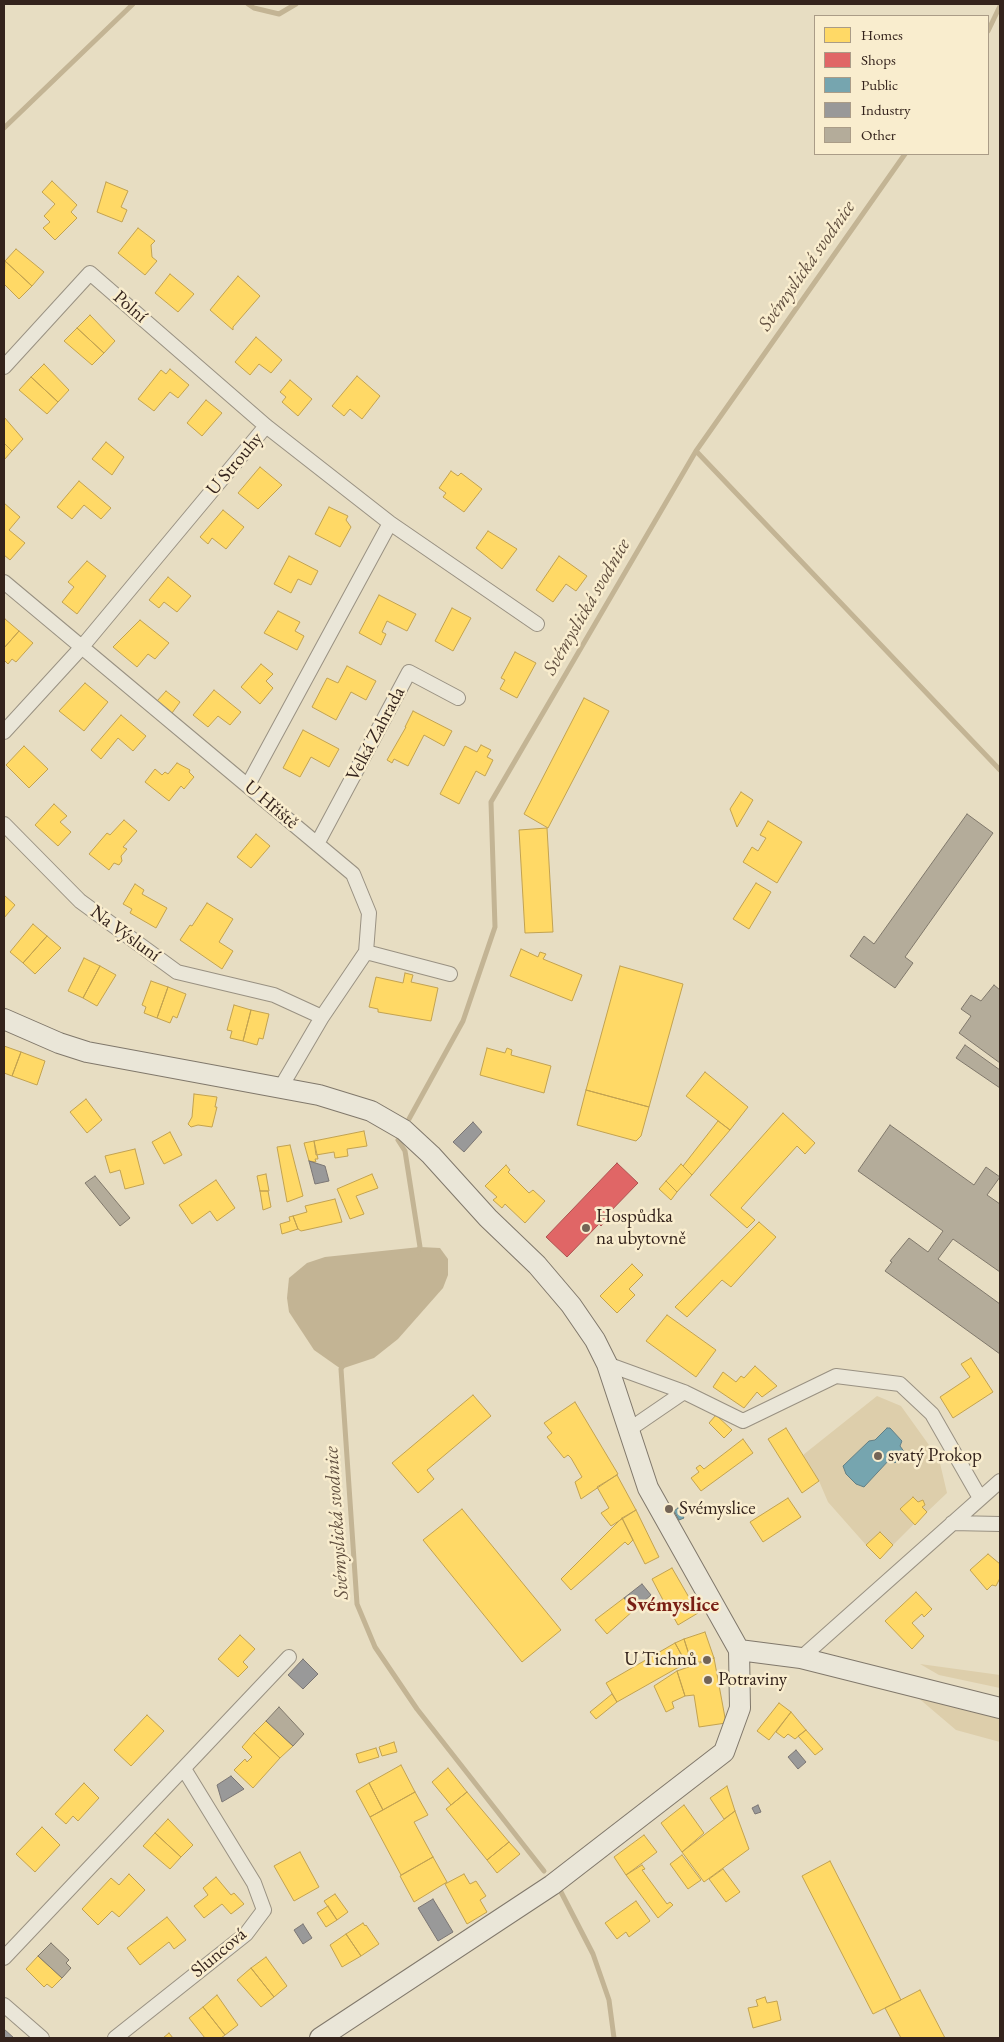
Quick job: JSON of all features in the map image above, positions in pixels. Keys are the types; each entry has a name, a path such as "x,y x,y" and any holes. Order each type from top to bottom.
{"street":[{"name":"Polní","path":"4,367 90,273 266,426"},
{"name":"U Strouhy","path":"4,732 82,648 266,426 390,523 536,624"},
{"path":"248,785 390,523"},
{"name":"U Hřiště","path":"4,582 353,874 369,913 366,952 322,1017 281,1087"},
{"name":"Velká Zahrada","path":"317,844 409,672 458,698"},
{"name":"Na Výsluní","path":"4,824 80,901 177,972 274,995 322,1017"},
{"path":"366,952 450,974"},
{"path":"4,1020 59,1043 87,1052 319,1095 371,1111 404,1130 431,1155 571,1304 595,1340 607,1364 648,1488 739,1650 740,1708 724,1752 552,1885 320,2038"},
{"path":"607,1364 684,1392 743,1420 836,1376 900,1384 932,1414 980,1498"},
{"path":"628,1431 684,1392"},
{"path":"801,1658 1000,1481"},
{"path":"952,1523 1000,1524"},
{"path":"739,1650 801,1658 1000,1708"},
{"path":"4,1958 289,1657"},
{"name":"Sluncová","path":"114,2038 246,1934 264,1910 254,1883 184,1769"},
{"path":"4,2005 42,2038"}],"shaded area":[{"path":"420,1247 440,1248 448,1259 448,1275 443,1288 398,1339 374,1358 341,1369 314,1350 289,1312 287,1298 289,1278 307,1263 325,1257"},
{"path":"877,1396 901,1406 939,1459 947,1493 927,1512 922,1507 925,1505 923,1500 918,1502 912,1497 900,1509 914,1524 893,1545 880,1532 866,1545 828,1502 819,1481 803,1455","holes":["888,1427 903,1441 900,1446 905,1453 895,1463 890,1459 864,1487 846,1473 843,1466 869,1441 875,1440"]},
{"path":"920,1664 1000,1675 1000,1688 939,1675"},
{"path":"916,1696 1000,1717 1000,1742 956,1730"}],"building: Homes":[{"path":"52,181 77,205 71,212 77,218 55,240 43,228 50,222 44,216 55,204 42,192"},
{"path":"106,182 128,191 121,207 127,210 122,222 97,212"},
{"path":"138,228 155,241 151,245 152,257 157,261 145,275 118,253"},
{"path":"16,249 44,272 32,286 5,261"},
{"path":"5,261 32,286 19,299 4,284"},
{"path":"170,274 194,294 178,312 155,293"},
{"path":"238,276 260,296 233,327 233,330 210,310"},
{"path":"90,315 115,341 104,353 77,328"},
{"path":"77,328 104,353 92,365 64,341"},
{"path":"256,337 282,360 271,373 259,364 250,375 235,362"},
{"path":"44,364 69,390 58,402 31,377"},
{"path":"170,369 189,385 178,398 170,392 154,411 138,399 161,370 166,374"},
{"path":"357,376 380,396 362,419 350,409 344,416 332,406"},
{"path":"31,377 58,402 47,414 19,390"},
{"path":"290,380 312,399 298,416 282,402 286,397 280,392"},
{"path":"206,400 222,413 202,436 187,423"},
{"path":"4,417 23,439 12,451 4,443"},
{"path":"106,442 124,457 112,475 92,459"},
{"path":"4,443 12,451 4,460"},
{"path":"260,467 282,485 258,509 238,493"},
{"path":"451,471 458,476 461,473 482,489 464,512 443,497 446,493 439,488"},
{"path":"79,481 111,508 101,519 84,505 72,519 57,507"},
{"path":"4,503 20,517 9,530 25,543 10,560 4,555"},
{"path":"329,507 348,516 346,520 351,527 340,547 315,534"},
{"path":"223,510 244,527 226,549 212,538 208,544 200,537"},
{"path":"488,531 517,549 502,569 476,548"},
{"path":"289,556 318,571 311,585 298,579 291,593 274,584"},
{"path":"559,556 587,576 576,591 566,584 553,602 536,590"},
{"path":"87,561 106,576 77,614 62,602 74,587 68,582"},
{"path":"168,577 191,596 177,612 164,602 159,608 149,600"},
{"path":"379,595 416,614 407,631 387,621 382,632 386,634 381,645 359,633"},
{"path":"452,608 471,618 453,651 435,641"},
{"path":"278,611 300,622 295,631 304,636 297,650 264,633"},
{"path":"4,620 19,631 4,648"},
{"path":"140,620 169,643 155,659 148,654 137,667 113,647"},
{"path":"19,631 33,643 16,662 12,659 8,664 4,660 4,648"},
{"path":"515,652 536,663 517,698 500,689 505,680 501,678"},
{"path":"261,664 273,674 266,681 273,688 260,704 241,687"},
{"path":"347,666 376,681 366,700 351,692 336,720 312,707 327,678 338,683"},
{"path":"85,683 108,702 84,731 59,711"},
{"path":"214,690 241,712 230,725 218,716 208,727 193,715"},
{"path":"166,691 180,702 172,713 157,701"},
{"path":"584,698 609,711 548,828 524,814"},
{"path":"413,711 452,731 444,746 424,735 408,766 394,759 392,763 387,760"},
{"path":"121,715 146,736 133,751 118,738 101,759 91,750"},
{"path":"303,730 339,749 329,767 311,757 300,777 283,768"},
{"path":"481,745 491,750 487,757 493,760 485,776 476,771 459,804 440,794 465,746 477,752"},
{"path":"24,746 48,769 29,788 6,765"},
{"path":"177,763 190,770 189,772 194,777 184,789 181,786 169,801 145,782 155,769 162,775 165,772 168,774"},
{"path":"741,792 753,800 737,827 730,809"},
{"path":"54,804 67,816 60,822 71,832 58,846 35,825"},
{"path":"124,820 137,831 123,847 127,849 121,856 122,861 119,865 114,863 109,870 89,854 107,833 110,835"},
{"path":"768,821 802,842 777,883 743,862 752,847 758,851 766,838 760,835"},
{"path":"547,828 553,932 525,933 519,830"},
{"path":"256,834 270,846 251,868 237,857"},
{"path":"756,883 771,892 749,929 733,919"},
{"path":"135,884 144,890 142,894 167,908 156,928 130,913 132,909 123,904"},
{"path":"4,895 15,905 4,918"},
{"path":"207,903 233,919 219,942 233,951 222,969 180,940"},
{"path":"33,924 47,936 23,963 10,952"},
{"path":"47,936 61,948 35,974 23,963"},
{"path":"521,949 538,957 540,952 546,954 543,959 582,975 572,1001 510,976"},
{"path":"84,958 100,966 83,998 68,991"},
{"path":"100,966 116,975 97,1006 83,998"},
{"path":"620,966 683,984 649,1107 586,1090"},
{"path":"405,973 413,975 411,982 438,988 431,1021 378,1012 378,1009 369,1007 376,977 403,983"},
{"path":"151,981 168,987 157,1018 144,1013 146,1007 142,1005"},
{"path":"168,987 186,994 177,1018 173,1016 170,1023 157,1018"},
{"path":"234,1005 251,1010 243,1041 230,1038 232,1031 227,1030"},
{"path":"251,1010 269,1014 263,1039 259,1038 257,1045 243,1041"},
{"path":"4,1046 21,1052 12,1076 4,1073"},
{"path":"487,1048 505,1053 507,1048 512,1050 511,1055 551,1066 544,1093 480,1075"},
{"path":"21,1052 45,1061 37,1085 12,1076"},
{"path":"705,1072 748,1107 730,1130 686,1096"},
{"path":"586,1090 649,1107 641,1136 636,1141 577,1125"},
{"path":"194,1094 217,1097 215,1107 217,1107 212,1127 198,1125 191,1127 188,1124 192,1117"},
{"path":"86,1099 102,1120 87,1133 70,1112"},
{"path":"783,1113 815,1143 805,1154 797,1146 741,1208 755,1220 747,1228 710,1195"},
{"path":"718,1121 730,1130 692,1175 683,1166"},
{"path":"364,1131 367,1146 347,1149 348,1156 335,1158 334,1152 316,1155 314,1141"},
{"path":"170,1132 182,1155 164,1164 152,1142"},
{"path":"314,1141 318,1159 315,1159 316,1162 309,1161 304,1143"},
{"path":"290,1145 303,1196 287,1202 277,1147"},
{"path":"135,1149 144,1184 125,1189 120,1170 110,1173 105,1156"},
{"path":"681,1164 692,1175 677,1192 666,1181"},
{"path":"506,1165 510,1170 508,1172 529,1193 533,1190 545,1201 525,1223 505,1204 502,1208 493,1200 497,1197 485,1186"},
{"path":"266,1174 269,1191 260,1191 257,1176"},
{"path":"372,1174 378,1188 356,1196 364,1214 350,1219 337,1189"},
{"path":"216,1180 235,1208 217,1221 210,1211 192,1224 179,1205"},
{"path":"666,1181 677,1192 671,1200 659,1189"},
{"path":"260,1191 268,1191 271,1207 263,1210"},
{"path":"335,1199 342,1222 301,1231 298,1229 293,1216 307,1212 305,1206"},
{"path":"293,1216 298,1229 282,1234 280,1224 290,1221 289,1217"},
{"path":"759,1222 776,1237 731,1287 722,1280 687,1317 675,1307"},
{"path":"632,1264 643,1275 629,1289 635,1295 617,1313 600,1296"},
{"path":"667,1315 716,1350 696,1377 646,1341"},
{"path":"971,1358 993,1392 953,1418 940,1397 970,1377 961,1364"},
{"path":"755,1366 777,1386 762,1397 757,1392 744,1408 713,1387 723,1372 736,1382 741,1376 744,1378"},
{"path":"473,1395 491,1416 427,1470 434,1479 418,1493 392,1463"},
{"path":"575,1402 618,1474 581,1499 575,1482 582,1477 571,1458 568,1455 564,1458 547,1437 552,1433 544,1423"},
{"path":"716,1415 732,1430 724,1438 709,1423"},
{"path":"786,1428 819,1481 802,1493 768,1439"},
{"path":"743,1439 753,1453 701,1491 691,1478 699,1472 696,1468 700,1465 704,1469"},
{"path":"617,1475 636,1510 611,1526 601,1513 609,1508 597,1487"},
{"path":"913,1497 918,1502 923,1500 925,1505 922,1507 927,1512 915,1525 900,1509"},
{"path":"788,1498 801,1517 763,1542 750,1522"},
{"path":"462,1509 561,1630 522,1662 423,1540"},
{"path":"636,1510 659,1557 645,1564 622,1518"},
{"path":"622,1518 633,1540 628,1545 625,1542 571,1590 561,1579"},
{"path":"880,1532 893,1545 880,1559 866,1545"},
{"path":"988,1554 1000,1564 1000,1578 996,1586 992,1585 987,1590 970,1570"},
{"path":"672,1568 698,1613 678,1625 668,1607 663,1610 659,1602 663,1600 652,1579"},
{"path":"916,1592 932,1609 924,1617 922,1614 912,1623 924,1636 912,1649 885,1621"},
{"path":"624,1598 634,1610 607,1634 595,1620"},
{"path":"705,1632 714,1658 692,1664 684,1639"},
{"path":"240,1635 255,1649 243,1662 248,1667 238,1677 218,1659"},
{"path":"684,1639 691,1661 686,1663 675,1643"},
{"path":"675,1643 686,1663 617,1702 606,1683"},
{"path":"714,1658 726,1723 699,1727 694,1695 685,1696 677,1671"},
{"path":"677,1671 685,1696 672,1702 674,1708 666,1712 654,1686"},
{"path":"612,1694 617,1702 596,1719 590,1712"},
{"path":"779,1703 791,1712 769,1740 757,1731"},
{"path":"791,1712 806,1730 795,1739 788,1734 784,1738 776,1732"},
{"path":"147,1715 164,1731 131,1766 114,1750"},
{"path":"266,1721 293,1746 280,1758 254,1733"},
{"path":"806,1730 823,1749 815,1755 798,1736"},
{"path":"254,1733 280,1758 253,1788 234,1770 245,1759 247,1762 252,1757 242,1747"},
{"path":"394,1742 397,1752 382,1756 379,1747"},
{"path":"376,1748 379,1757 359,1763 356,1754"},
{"path":"401,1765 415,1792 383,1810 369,1783"},
{"path":"448,1768 467,1792 451,1805 432,1782"},
{"path":"84,1783 99,1798 78,1821 73,1816 66,1824 55,1814"},
{"path":"369,1783 383,1810 370,1817 356,1791"},
{"path":"727,1786 735,1811 724,1819 710,1798"},
{"path":"415,1792 428,1815 414,1822 433,1857 401,1875 370,1817"},
{"path":"467,1792 509,1842 487,1860 446,1809"},
{"path":"684,1805 704,1833 682,1852 661,1823"},
{"path":"735,1811 749,1849 704,1882 682,1852"},
{"path":"168,1819 193,1845 181,1857 155,1833"},
{"path":"42,1827 60,1845 35,1872 16,1854"},
{"path":"155,1833 181,1857 170,1869 143,1846"},
{"path":"644,1835 657,1852 626,1875 614,1857"},
{"path":"509,1842 520,1854 497,1873 487,1860"},
{"path":"300,1852 319,1887 294,1901 274,1866"},
{"path":"682,1855 701,1880 688,1889 670,1864"},
{"path":"433,1857 447,1882 414,1902 400,1876"},
{"path":"830,1861 901,2000 873,2014 802,1876"},
{"path":"642,1865 645,1869 642,1870 667,1904 670,1902 673,1905 658,1918 626,1875"},
{"path":"723,1869 740,1892 726,1902 709,1879"},
{"path":"129,1874 145,1890 119,1917 112,1911 98,1925 82,1909 111,1878 119,1885"},
{"path":"464,1874 470,1884 476,1881 486,1896 480,1900 487,1912 467,1924 445,1884"},
{"path":"216,1877 231,1895 234,1893 244,1904 231,1914 222,1904 204,1918 194,1906 208,1895 203,1888"},
{"path":"335,1894 348,1912 337,1920 324,1901"},
{"path":"636,1901 650,1921 629,1937 626,1932 617,1939 605,1923"},
{"path":"328,1906 337,1920 326,1927 317,1913"},
{"path":"167,1917 186,1940 174,1949 169,1942 140,1965 127,1948"},
{"path":"363,1923 379,1944 361,1956 346,1934"},
{"path":"346,1934 361,1956 342,1967 330,1945"},
{"path":"38,1956 62,1978 52,1988 47,1984 44,1987 26,1969"},
{"path":"266,1957 287,1986 274,1997 251,1968"},
{"path":"251,1968 274,1997 261,2007 237,1980"},
{"path":"920,1990 945,2038 901,2038 885,2008"},
{"path":"217,1995 238,2025 225,2035 203,2007"},
{"path":"765,1997 767,2003 777,2001 781,2020 753,2028 748,2008 758,2006 756,2000"},
{"path":"203,2007 225,2035 221,2038 205,2038 189,2018"},
{"path":"169,2033 173,2038 163,2038"}],"building: Shops":[{"path":"617,1163 638,1183 606,1216 608,1218 601,1226 599,1224 567,1257 546,1237"}],"building: Public":[{"name":"svatý Prokop","path":"887,1428 890,1428 902,1441 900,1446 905,1453 895,1463 890,1459 864,1487 856,1484 846,1474 843,1466 869,1441 875,1440"},
{"path":"678,1508 684,1518 679,1520 674,1511"}],"building: Industry":[{"path":"473,1122 482,1132 464,1152 453,1142"},
{"path":"309,1161 325,1166 329,1181 315,1184"},
{"path":"642,1584 651,1595 634,1610 624,1598"},
{"path":"303,1659 318,1674 303,1689 288,1675"},
{"path":"796,1750 806,1762 798,1769 788,1757"},
{"path":"231,1776 244,1789 222,1802 217,1785"},
{"path":"758,1805 761,1812 755,1814 752,1808"},
{"path":"433,1899 453,1932 438,1941 418,1908"},
{"path":"303,1924 312,1938 303,1944 294,1930"},
{"path":"4,2029 14,2038 4,2038"}],"building: Other":[{"path":"967,814 993,833 905,957 913,963 895,988 850,956 864,936 874,944"},
{"path":"994,985 1000,990 1000,1063 959,1033 971,1016 961,1009 971,995 981,1001"},
{"path":"965,1045 1000,1070 1000,1088 956,1058"},
{"path":"890,1125 974,1185 986,1167 1000,1177 987,1195 1000,1204 1000,1272 953,1239 938,1259 1000,1304 1000,1354 885,1271 892,1262 890,1261 909,1238 928,1252 943,1231 858,1171"},
{"path":"95,1176 130,1218 120,1226 85,1183"},
{"path":"279,1707 304,1734 293,1746 266,1721"},
{"path":"51,1943 69,1960 66,1963 71,1968 62,1978 38,1956"}],"waterway":[{"name":"Svémyslická svodnice","path":"4,128 133,4"},
{"name":"Svémyslická svodnice","path":"248,4 254,8 279,14 296,4"},
{"name":"Svémyslická svodnice","path":"989,29 1000,6"},
{"name":"Svémyslická svodnice","path":"409,1119 463,1021 495,927 491,802 696,451 904,155"},
{"path":"696,451 1000,770"},
{"name":"Svémyslická svodnice","path":"398,1140 405,1151 420,1247 417,1252"},
{"name":"Svémyslická svodnice","path":"344,1364 341,1369 357,1604 375,1647 417,1709 544,1871"},
{"name":"Svémyslická svodnice","path":"561,1892 593,1954 609,2000 614,2038"}],"place":[{"name":"Hospůdka na ubytovně","path":"586,1228"},
{"name":"svatý Prokop","path":"878,1456"},
{"name":"Svémyslice","path":"669,1509"},
{"name":"U Tichnů","path":"707,1660"},
{"name":"Potraviny","path":"708,1680"}],"district":[{"name":"Svémyslice","path":"673,1605"}]}
